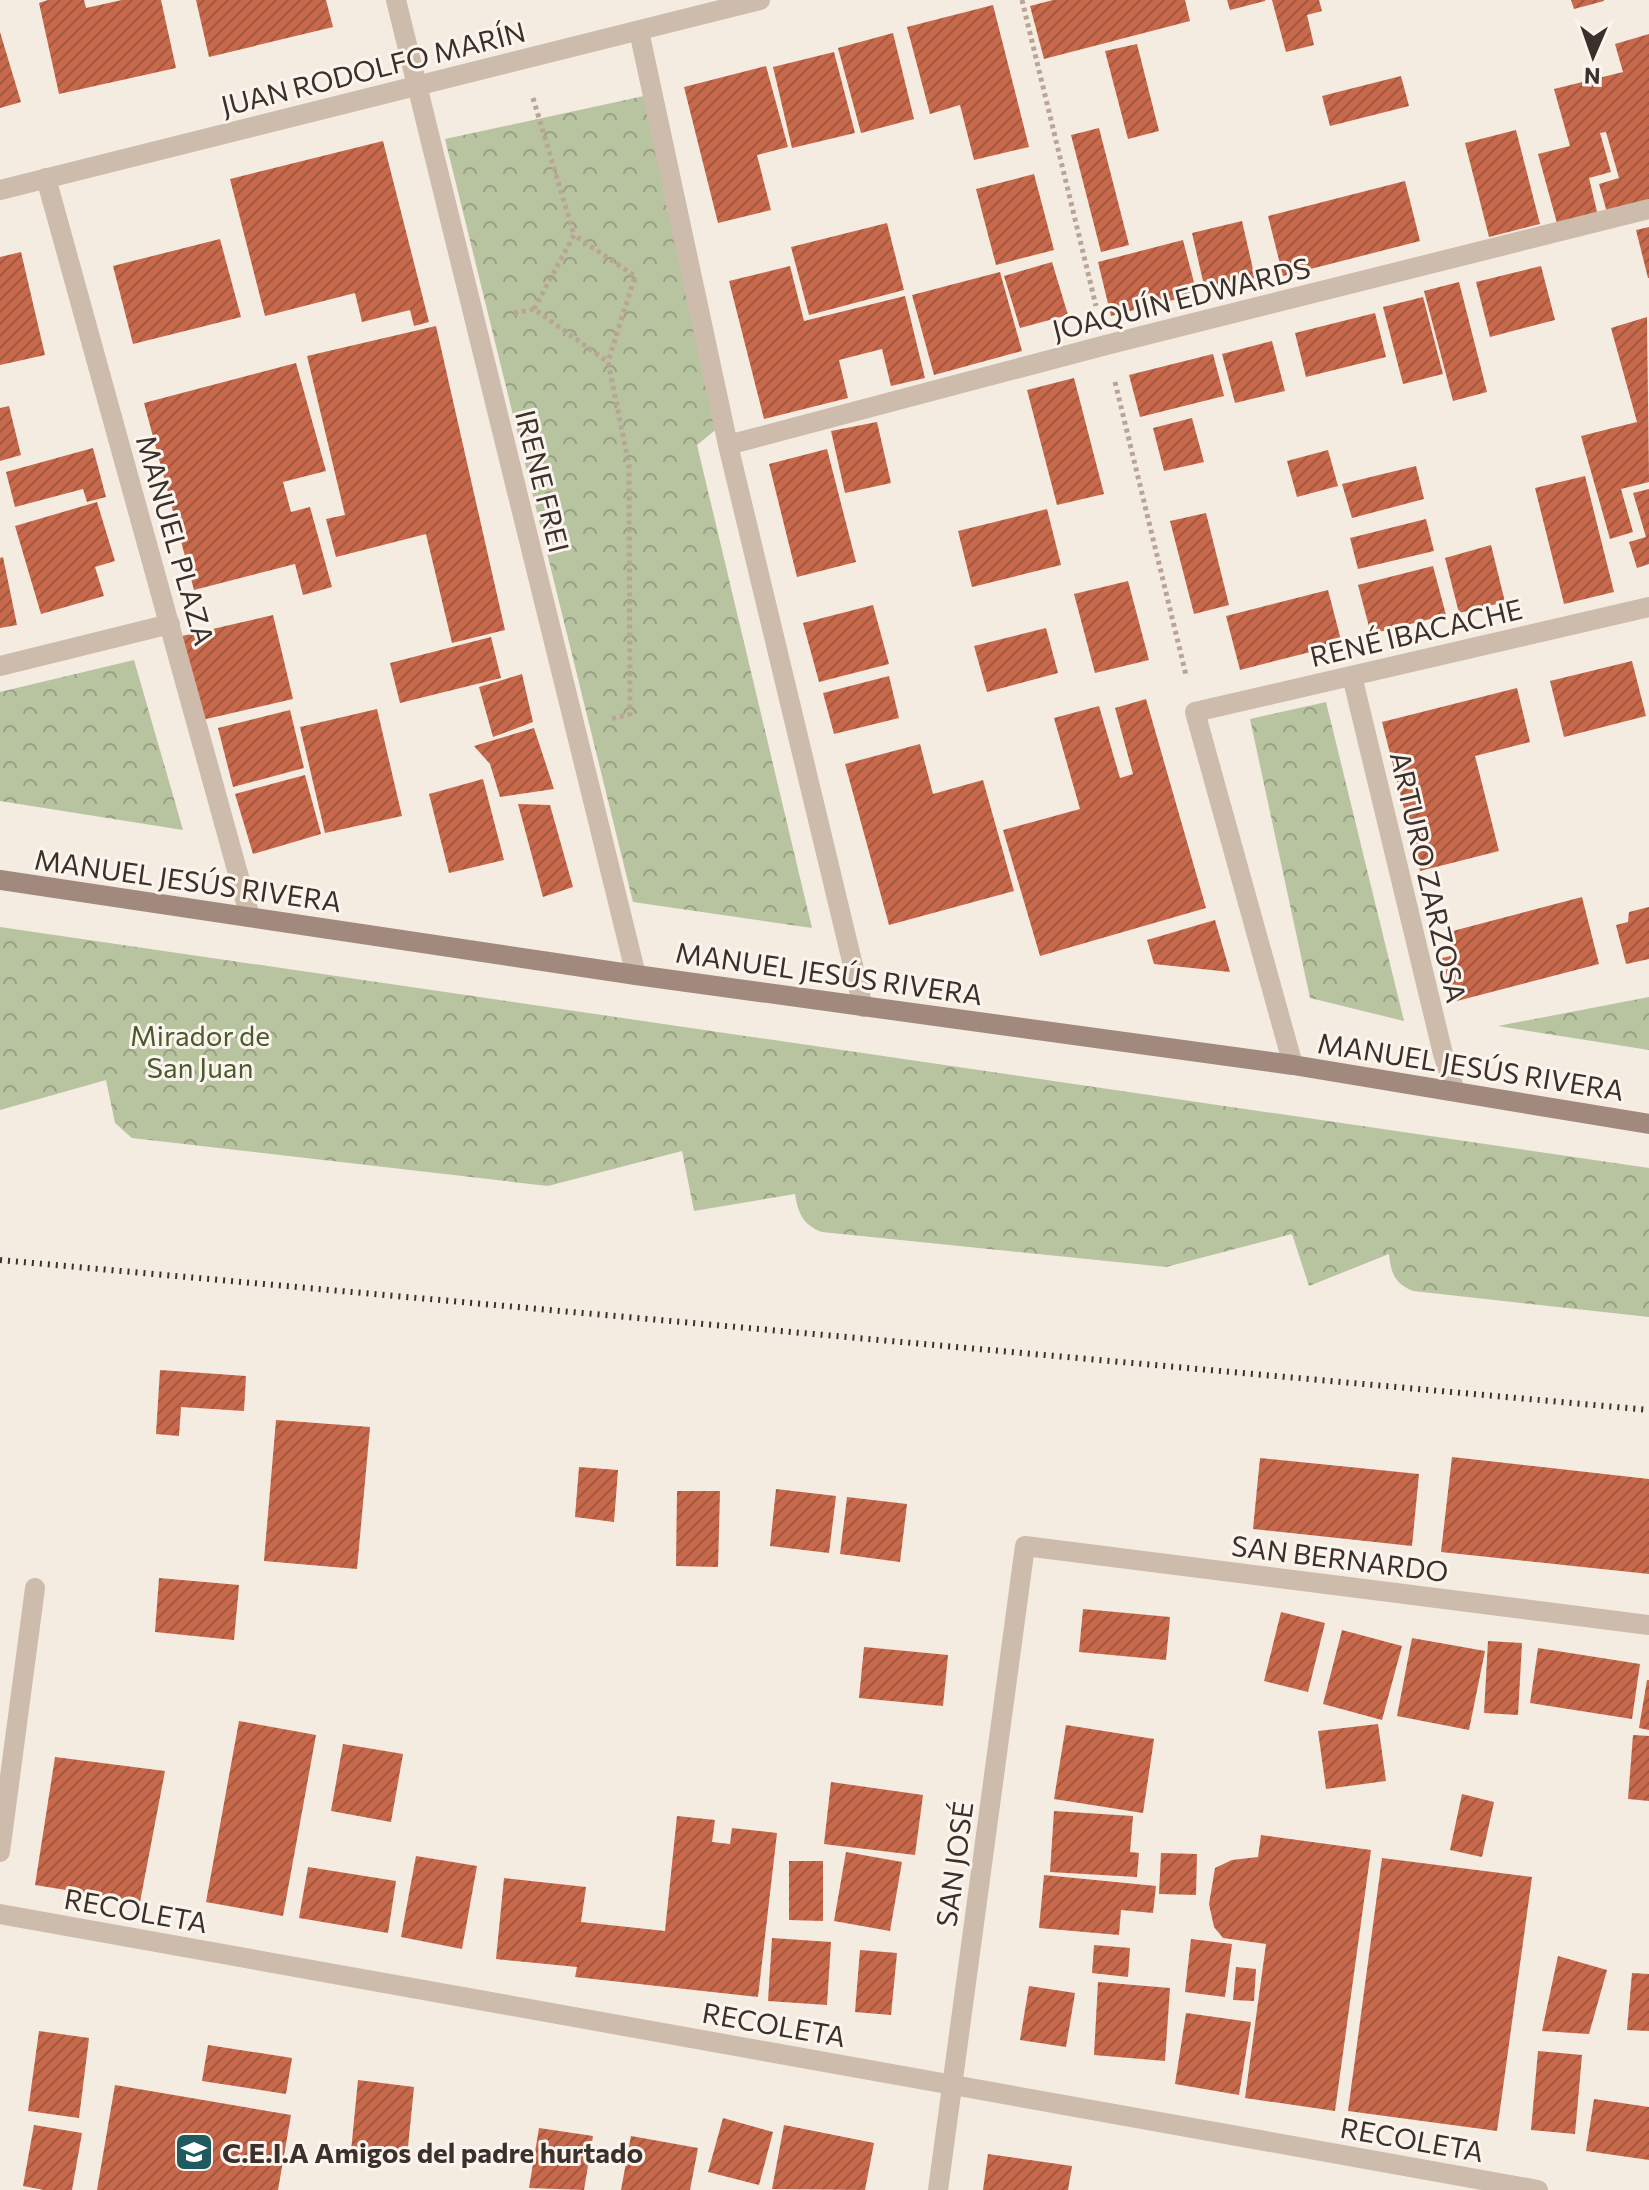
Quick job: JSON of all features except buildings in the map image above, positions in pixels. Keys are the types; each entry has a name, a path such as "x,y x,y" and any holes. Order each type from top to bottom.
{"street":[{"name":"IRENE FREI","path":"396,0 636,975"},
{"name":"JUAN RODOLFO MARÍN","path":"0,190 760,0"},
{"path":"639,31 728,445 863,1007"},
{"name":"MANUEL PLAZA","path":"46,178 250,917"},
{"name":"JOAQUÍN EDWARDS","path":"728,445 1106,345 1649,209"},
{"name":"RENÉ IBACACHE","path":"1293,1065 1195,712 1649,607"},
{"path":"0,666 170,624"},
{"name":"ARTURO ZARZOSA","path":"1352,676 1443,1054 1455,1091"},
{"name":"MANUEL JESÚS RIVERA","path":"0,880 636,975 1293,1065 1649,1124"},
{"name":"SAN BERNARDO","path":"1025,1546 1649,1625"},
{"name":"SAN JOSÉ","path":"938,2190 1025,1546"},
{"path":"0,1852 35,1588"},
{"name":"RECOLETA","path":"0,1914 1538,2190"}],"path":[{"path":"521,60 574,235 635,276 608,362 629,465 630,714 575,729"},
{"path":"534,309 574,235"},
{"path":"475,320 534,309 608,362"}],"green space":[{"path":"644,96 719,427 697,445 812,928 633,902 445,139"},
{"path":"134,660 183,830 0,801 0,692"},
{"path":"1326,702 1404,1021 1310,998 1250,719"},
{"name":"Mirador de San Juan","path":"0,927 1649,1168 1649,1317 1413,1291 1395,1277 1389,1254 1309,1286 1292,1234 1166,1267 822,1232 802,1218 795,1194 694,1211 682,1151 548,1186 132,1138 115,1123 106,1080 0,1110"},
{"path":"1649,997 1649,1050 1498,1026"}],"railway":[{"path":"0,1260 1649,1410"}],"place":[{"name":"C.E.I.A Amigos del padre hurtado","path":"194,2152"}]}
